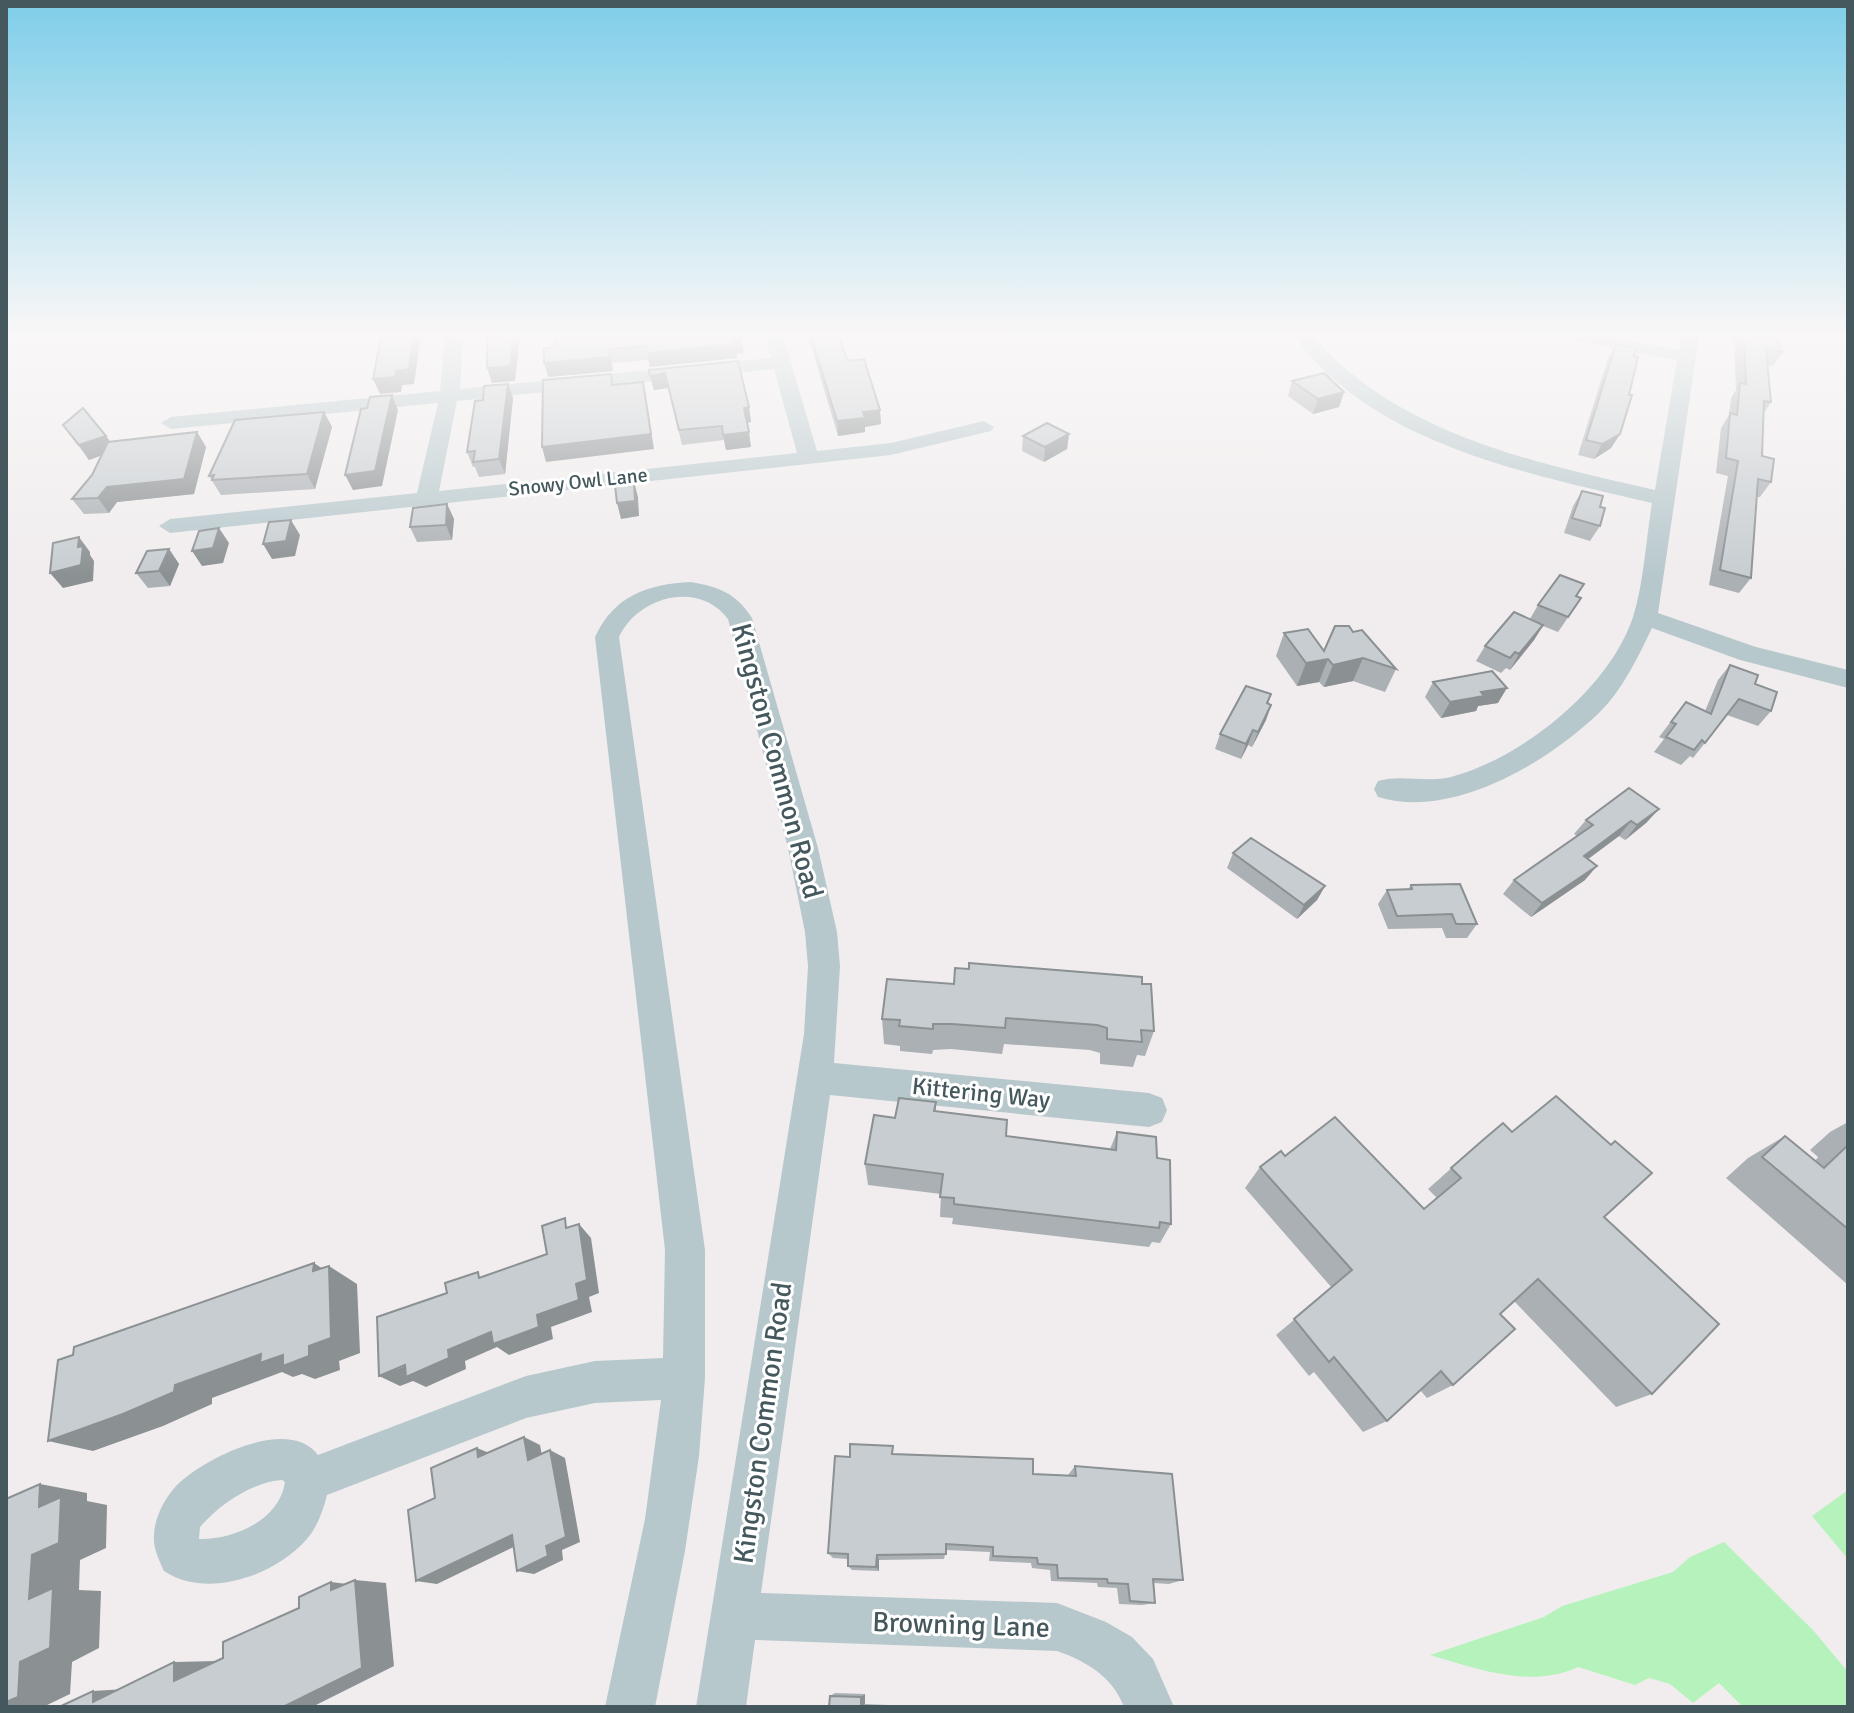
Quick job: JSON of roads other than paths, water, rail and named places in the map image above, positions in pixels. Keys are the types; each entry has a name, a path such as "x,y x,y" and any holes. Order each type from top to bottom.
{"street":[{"path":"171,423 243,416"},
{"path":"426,499 444,416"},
{"path":"796,416 808,457"},
{"path":"1401,416 1430,433 1521,464 1665,499"},
{"path":"1388,789 1417,791 1464,785 1541,745 1592,704 1622,664 1645,617 1679,416"},
{"name":"Snowy Owl Lane","path":"170,526 891,449 984,427"},
{"name":"Kingston Common Road","path":"630,1707 665,1536 684,1378 685,1250 607,644 608,630 622,611 655,594 686,590 713,594 728,602 740,618 803,848 821,932 823,999 814,1077 721,1707"},
{"path":"1645,617 1749,654 1848,679"},
{"name":"Kittering Way","path":"814,1077 1149,1110"},
{"path":"307,1481 526,1397 595,1382 684,1378"},
{"name":"Browning Lane","path":"735,1616 1057,1627 1088,1637 1120,1655 1143,1686 1149,1707"}]}
